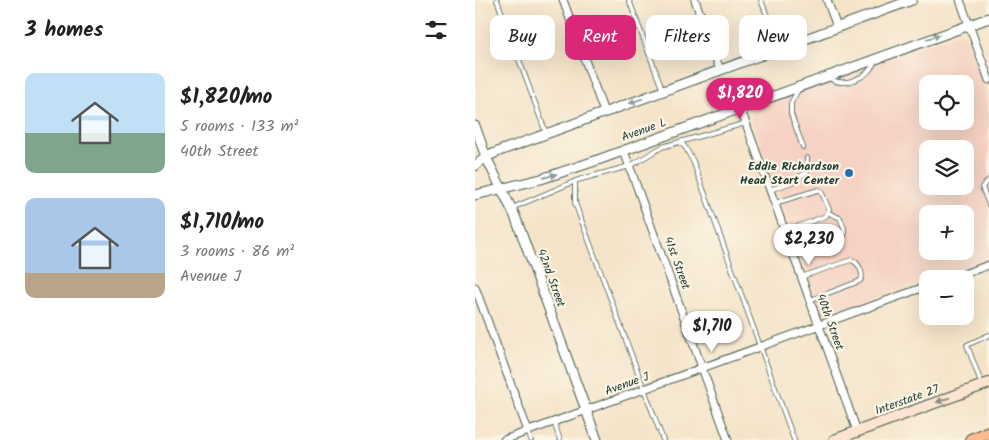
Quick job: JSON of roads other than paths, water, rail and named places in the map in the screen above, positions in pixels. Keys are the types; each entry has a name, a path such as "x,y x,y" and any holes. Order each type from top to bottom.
{"highway":[{"path":"971,440 989,432"}],"main road":[{"name":"Interstate 27","path":"834,440 985,385"}],"street":[{"path":"563,0 604,112"},
{"path":"695,0 720,70"},
{"path":"827,0 837,27"},
{"path":"807,38 895,3 911,0"},
{"path":"960,0 989,80"},
{"name":"Avenue L","path":"475,195 564,172 989,18"},
{"path":"475,166 486,157 545,134 748,60"},
{"name":"40th Street","path":"740,107 857,432"},
{"name":"42nd Street","path":"475,126 486,157 512,208 597,440"},
{"name":"41st Street","path":"624,151 728,440"},
{"path":"974,270 989,265"},
{"path":"475,287 528,431"},
{"name":"Avenue J","path":"503,440 919,289"}],"lane":[{"path":"497,0 545,134"},
{"path":"629,0 663,91"},
{"path":"761,0 767,15"},
{"path":"799,86 790,107 803,147"},
{"path":"512,208 589,176 629,166 662,146 729,126 746,123"},
{"path":"680,142 693,161 794,440"},
{"path":"770,190 802,177 807,172 807,158"},
{"path":"989,180 983,187 989,205"},
{"path":"575,182 575,204 663,440"},
{"path":"775,203 818,190 821,191 825,198 829,213"},
{"path":"785,231 829,213 840,218 844,228 844,236 793,255"},
{"path":"801,277 851,260 858,265 862,275 861,281 810,300"},
{"path":"985,385 967,345 989,335"},
{"path":"554,422 560,440"},
{"path":"528,431 531,440"}],"place":[{"name":"Eddie Richardson Head Start Center","path":"849,173"}]}
